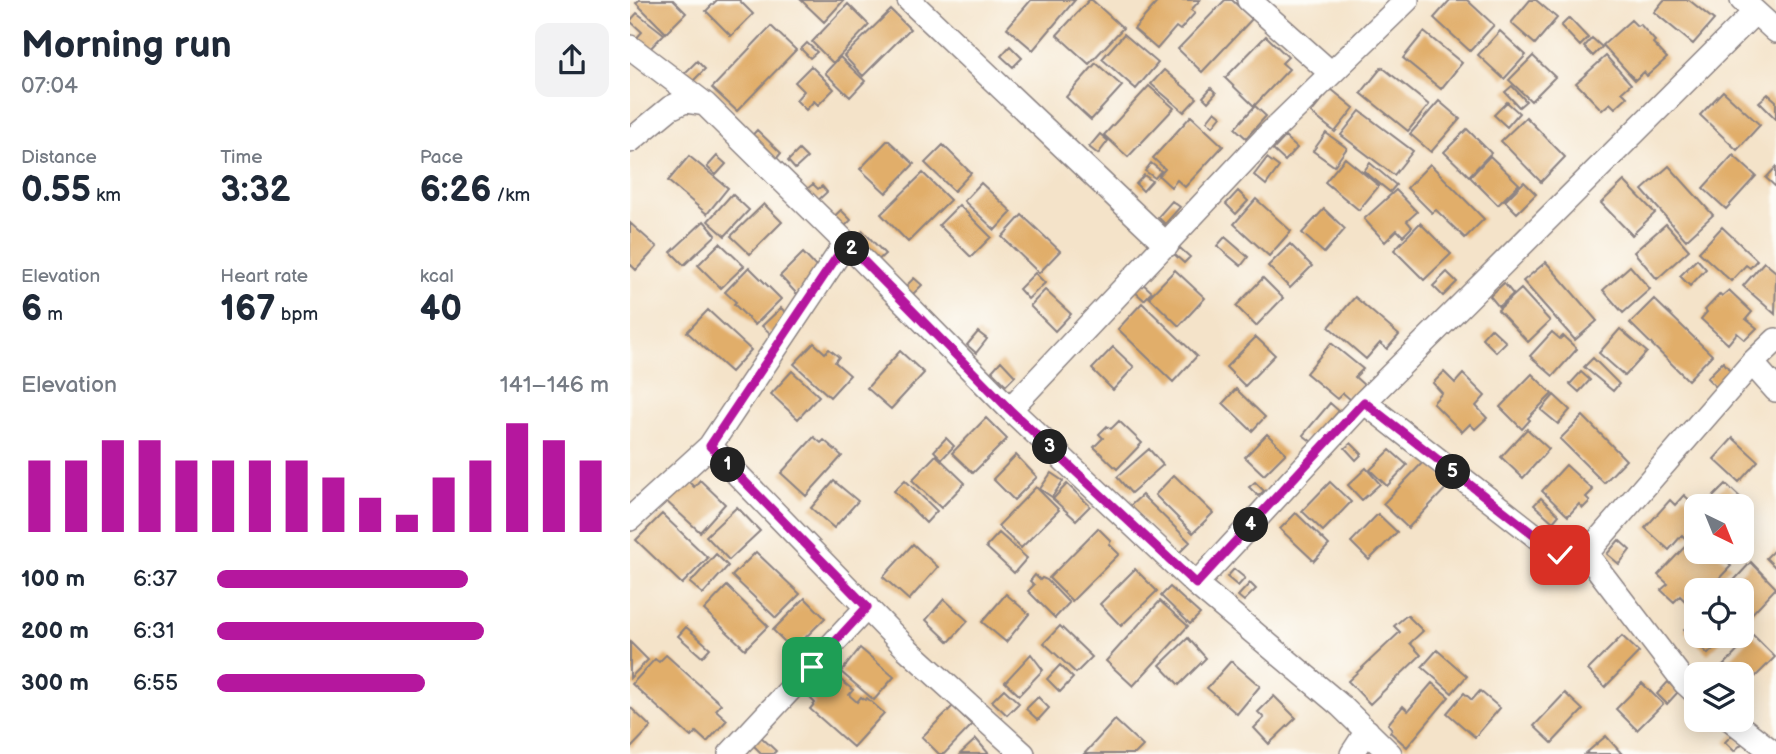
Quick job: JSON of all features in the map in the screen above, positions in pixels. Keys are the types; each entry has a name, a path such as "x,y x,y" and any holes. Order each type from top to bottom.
{"street":[{"path":"909,0 1167,245"},
{"path":"1249,0 1331,73"},
{"path":"1010,410 1270,133 1407,0"},
{"path":"1196,584 1364,402 1749,6 1776,31"},
{"path":"630,47 705,104 1010,410 1196,584 1341,706 1390,754"},
{"path":"630,141 670,108 685,101 705,104"},
{"path":"630,519 710,446 846,243"},
{"path":"1364,402 1560,555 1584,551 1593,546 1752,363 1776,340"},
{"path":"1752,363 1776,390"},
{"path":"710,446 906,648 1023,754"},
{"path":"1584,551 1684,682"},
{"path":"730,754 867,607"},
{"path":"1352,754 1367,731"},
{"path":"1747,732 1775,754"}],"building":[{"path":"639,0 673,0 686,13 666,33 636,3"},
{"path":"717,0 739,0 753,14 731,36 706,11"},
{"path":"801,0 844,0 824,22"},
{"path":"1031,0 1075,0 1033,50 1007,28"},
{"path":"1089,0 1123,28 1089,64 1057,35"},
{"path":"1159,0 1200,0 1191,10 1195,13 1180,30 1176,27 1157,49 1134,29"},
{"path":"1225,0 1232,0 1252,19 1202,72 1178,49"},
{"path":"1450,0 1467,0 1494,25 1470,51 1434,18"},
{"path":"1530,0 1536,0 1557,18 1535,44 1511,23"},
{"path":"1664,0 1689,0 1714,20 1693,44 1654,12"},
{"path":"848,4 869,25 833,63 812,42"},
{"path":"891,10 910,29 863,76 844,56"},
{"path":"637,13 664,34 646,53 634,41 642,32 630,21"},
{"path":"1569,18 1588,38 1580,46 1561,26"},
{"path":"1631,20 1637,26 1640,24 1667,58 1647,76 1644,72 1635,80 1603,45"},
{"path":"771,26 796,50 737,111 712,88"},
{"path":"1500,31 1526,55 1504,79 1478,55"},
{"path":"1424,32 1462,63 1441,89 1403,58"},
{"path":"1124,34 1158,63 1136,89 1102,59"},
{"path":"1266,36 1288,57 1282,63 1289,69 1254,106 1225,78"},
{"path":"1592,38 1602,47 1593,56 1584,47"},
{"path":"807,43 817,52 810,58 801,49"},
{"path":"1010,46 1022,58 1013,67 1001,56"},
{"path":"1533,56 1555,77 1531,101 1509,80"},
{"path":"1606,56 1631,84 1622,92 1627,97 1615,108 1610,103 1602,110 1576,83"},
{"path":"840,57 865,81 850,97 825,73"},
{"path":"697,61 705,69 689,85 681,77"},
{"path":"1096,63 1122,86 1091,120 1066,97"},
{"path":"811,66 834,89 818,105 814,101 806,110 796,100 804,91 795,82"},
{"path":"1382,67 1429,105 1408,131 1361,93"},
{"path":"1164,70 1197,98 1184,112 1151,84"},
{"path":"1149,86 1174,108 1128,157 1104,135"},
{"path":"1512,86 1526,101 1519,107 1505,92"},
{"path":"1211,88 1216,93 1208,102 1203,97"},
{"path":"1331,89 1354,108 1335,132 1311,113"},
{"path":"1723,91 1760,125 1737,150 1700,115"},
{"path":"1768,94 1776,101 1776,119 1759,102"},
{"path":"1439,101 1460,119 1431,152 1410,134"},
{"path":"1507,102 1519,113 1507,127 1494,115"},
{"path":"1255,106 1266,116 1246,138 1235,128"},
{"path":"1215,111 1221,116 1213,126 1207,121"},
{"path":"1360,111 1413,151 1394,175 1341,135"},
{"path":"1191,116 1223,146 1185,187 1177,180 1171,187 1159,176 1165,169 1153,158"},
{"path":"1526,117 1565,157 1541,182 1501,141"},
{"path":"1467,129 1491,153 1469,176 1444,152"},
{"path":"757,130 781,153 772,164 747,141"},
{"path":"1326,133 1347,148 1334,166 1313,151"},
{"path":"1100,134 1108,141 1098,154 1089,147"},
{"path":"1285,137 1297,148 1285,161 1273,150"},
{"path":"888,140 914,164 886,193 860,169"},
{"path":"943,145 971,173 954,191 925,163"},
{"path":"799,150 807,158 795,169 788,161"},
{"path":"1733,155 1756,176 1726,209 1703,188"},
{"path":"689,156 728,188 707,214 668,181"},
{"path":"717,156 726,164 716,175 707,167"},
{"path":"1490,156 1519,184 1498,205 1470,177"},
{"path":"1267,158 1279,167 1266,185 1254,175"},
{"path":"1345,158 1379,186 1359,210 1325,182"},
{"path":"1151,163 1161,171 1155,178 1145,171"},
{"path":"1370,163 1396,185 1390,192 1364,171"},
{"path":"1430,164 1484,219 1465,238 1436,210 1432,213 1407,188"},
{"path":"1669,166 1713,215 1686,240 1642,190"},
{"path":"1776,167 1776,187 1766,178"},
{"path":"923,173 950,200 908,242 881,214"},
{"path":"1144,175 1152,181 1143,191 1136,184"},
{"path":"1624,181 1655,213 1632,235 1601,203"},
{"path":"1524,182 1536,194 1517,213 1505,201"},
{"path":"981,183 1012,212 995,230 964,201"},
{"path":"813,184 818,189 822,186 827,192 813,205 802,193"},
{"path":"1396,190 1417,212 1407,221 1412,227 1403,236 1397,230 1385,242 1364,219"},
{"path":"1238,191 1248,201 1236,214 1226,204"},
{"path":"732,194 749,210 725,236 708,221"},
{"path":"1256,199 1291,231 1269,256 1234,224"},
{"path":"1172,201 1180,207 1165,224 1158,217"},
{"path":"764,204 782,222 750,254 731,236"},
{"path":"959,205 991,237 971,257 939,225"},
{"path":"1324,209 1345,229 1324,253 1302,233"},
{"path":"841,210 851,220 838,233 828,222"},
{"path":"1022,215 1060,251 1039,273 1002,237"},
{"path":"704,221 716,235 684,265 671,252"},
{"path":"630,223 657,247 636,270 630,264"},
{"path":"1420,223 1451,254 1424,280 1394,250"},
{"path":"1666,224 1689,250 1657,279 1634,252"},
{"path":"1722,227 1757,260 1750,268 1746,265 1731,281 1699,252"},
{"path":"863,231 885,254 876,262 855,239"},
{"path":"1225,237 1248,257 1241,266 1217,246"},
{"path":"720,243 744,266 721,288 698,265"},
{"path":"1290,244 1312,266 1290,288 1268,266"},
{"path":"1180,248 1190,257 1184,263 1174,254"},
{"path":"803,253 821,272 797,294 780,276"},
{"path":"1697,259 1706,269 1690,286 1680,276"},
{"path":"1546,262 1597,321 1575,340 1523,281"},
{"path":"1764,262 1776,272 1775,314 1743,286"},
{"path":"1630,266 1650,289 1623,313 1603,290"},
{"path":"749,267 781,299 755,325 725,292"},
{"path":"1175,270 1205,298 1179,326 1149,297"},
{"path":"1447,272 1457,282 1443,296 1433,286"},
{"path":"1035,273 1045,283 1028,299 1019,289"},
{"path":"914,278 922,285 911,296 903,289"},
{"path":"1263,278 1283,298 1256,326 1236,306"},
{"path":"1142,283 1152,292 1144,300 1134,291"},
{"path":"1504,283 1513,294 1499,307 1490,296"},
{"path":"1521,289 1550,321 1528,342 1498,310"},
{"path":"1045,290 1071,314 1055,331 1030,306"},
{"path":"1729,290 1752,312 1746,319 1757,328 1745,340 1737,333 1728,344 1701,319 1707,312 1705,310 1720,294 1722,296"},
{"path":"1355,297 1399,335 1387,349 1380,343 1366,359 1329,327"},
{"path":"1654,299 1712,355 1688,380 1630,323"},
{"path":"1142,303 1197,356 1173,382 1118,329"},
{"path":"781,308 789,316 771,334 762,326"},
{"path":"708,310 751,350 731,372 687,332"},
{"path":"1491,328 1506,342 1496,352 1482,338"},
{"path":"1620,329 1647,352 1625,376 1599,353"},
{"path":"978,332 987,339 976,353 967,345"},
{"path":"1552,332 1560,339 1563,336 1577,349 1553,376 1530,356"},
{"path":"1256,337 1275,355 1245,386 1226,367"},
{"path":"814,343 825,353 829,349 839,357 835,362 850,375 830,397 794,364"},
{"path":"1331,343 1363,369 1355,377 1364,385 1351,400 1343,393 1337,399 1306,373"},
{"path":"1113,347 1134,367 1113,390 1092,369"},
{"path":"900,351 924,373 891,409 867,388"},
{"path":"1593,358 1619,384 1613,391 1584,367"},
{"path":"1001,361 1015,376 1006,385 992,371"},
{"path":"1723,362 1733,373 1717,388 1707,378"},
{"path":"792,371 819,396 798,419 771,394"},
{"path":"1444,372 1455,383 1463,374 1485,396 1476,406 1487,418 1475,429 1470,424 1462,432 1433,403 1442,393 1433,383"},
{"path":"1581,372 1590,380 1579,392 1570,384"},
{"path":"1532,374 1552,394 1528,418 1530,420 1522,429 1500,407"},
{"path":"1236,389 1265,417 1252,431 1223,403"},
{"path":"1554,395 1570,410 1558,424 1541,410"},
{"path":"1330,403 1339,411 1312,442 1303,435"},
{"path":"1583,416 1626,460 1604,483 1560,439"},
{"path":"986,418 1007,439 973,473 952,453"},
{"path":"1119,421 1142,443 1117,469 1094,447 1103,438 1099,434 1107,426 1111,429"},
{"path":"1527,429 1549,449 1523,478 1501,457"},
{"path":"1267,434 1286,453 1264,475 1245,457"},
{"path":"814,437 821,443 824,440 842,456 806,496 781,473"},
{"path":"946,438 954,446 942,459 934,451"},
{"path":"1733,438 1758,461 1739,482 1714,459"},
{"path":"1351,443 1362,454 1356,460 1345,448"},
{"path":"1149,449 1163,465 1131,493 1117,477"},
{"path":"1390,450 1407,465 1387,486 1370,470"},
{"path":"936,455 965,483 941,508 912,480"},
{"path":"1016,455 1037,477 1014,500 993,479"},
{"path":"1426,459 1451,483 1408,528 1383,504"},
{"path":"1566,465 1593,490 1586,497 1590,501 1583,508 1579,504 1568,516 1542,491"},
{"path":"1366,468 1380,484 1362,500 1348,485"},
{"path":"1051,473 1063,481 1052,497 1040,489"},
{"path":"1174,475 1213,513 1193,533 1155,495"},
{"path":"686,479 694,487 700,480 725,504 700,532 666,501"},
{"path":"905,480 937,511 926,523 894,491"},
{"path":"834,481 858,501 834,528 811,508"},
{"path":"1255,482 1264,491 1258,496 1249,487"},
{"path":"1330,482 1351,502 1323,531 1302,511"},
{"path":"1067,484 1090,506 1076,520 1053,499"},
{"path":"1726,484 1737,494 1716,494"},
{"path":"1036,487 1059,510 1021,548 998,526"},
{"path":"1142,495 1190,542 1179,553 1130,506"},
{"path":"1684,495 1684,537 1682,535 1669,550 1645,528 1670,500 1675,505"},
{"path":"1541,498 1559,515 1553,522 1534,505"},
{"path":"737,507 760,531 729,560 706,536"},
{"path":"1296,513 1329,545 1314,561 1280,529"},
{"path":"662,514 708,558 682,584 636,540"},
{"path":"1378,514 1397,532 1369,560 1351,542"},
{"path":"1098,528 1119,554 1072,601 1049,578"},
{"path":"999,533 1027,558 1014,573 986,547"},
{"path":"1619,540 1630,550 1619,564 1607,554"},
{"path":"913,544 938,567 909,600 883,577"},
{"path":"1684,548 1684,564 1731,566 1720,578 1684,578 1684,600 1680,596 1674,602 1661,590 1668,584 1658,575"},
{"path":"1776,548 1776,568 1766,558"},
{"path":"756,552 800,594 776,618 732,576"},
{"path":"716,554 728,566 703,594 690,583"},
{"path":"1749,564 1753,564 1776,588 1754,611 1754,578 1736,578"},
{"path":"1135,569 1157,591 1121,626 1100,604"},
{"path":"1234,569 1245,578 1238,586 1227,577"},
{"path":"1035,575 1040,580 1047,580 1069,603 1055,618 1028,591 1034,585 1030,581"},
{"path":"1250,583 1256,589 1244,601 1238,596"},
{"path":"727,586 768,626 745,649 704,610"},
{"path":"1170,587 1200,614 1190,624 1161,596"},
{"path":"1006,594 1029,614 1006,642 982,622"},
{"path":"805,598 825,618 793,650 773,630"},
{"path":"944,599 968,621 949,642 926,620"},
{"path":"1160,601 1188,626 1133,686 1106,661"},
{"path":"1407,615 1423,631 1410,643 1421,655 1370,704 1348,681 1400,632 1394,626"},
{"path":"1060,626 1092,657 1076,673 1044,643"},
{"path":"686,627 710,648 702,657 678,636"},
{"path":"1622,636 1639,652 1605,687 1588,670"},
{"path":"1754,636 1775,657 1754,678 1754,662 1727,662 1740,648 1754,648"},
{"path":"1188,638 1206,658 1179,685 1160,665"},
{"path":"630,642 648,660 630,678"},
{"path":"860,648 894,677 874,700 841,672"},
{"path":"1702,648 1714,648 1708,654"},
{"path":"1437,650 1467,676 1452,693 1422,667"},
{"path":"1031,654 1043,670 1019,695 1005,682"},
{"path":"666,655 721,704 716,710 727,720 707,742 696,732 691,737 632,684 655,659 659,662"},
{"path":"1231,661 1260,686 1237,714 1207,688"},
{"path":"1060,665 1073,678 1060,692 1047,679"},
{"path":"836,676 853,690 849,695 857,702 861,697 865,700 867,698 884,713 853,747 810,709 815,703 810,698 821,686 825,689"},
{"path":"1668,682 1678,692 1667,704 1657,694"},
{"path":"1432,683 1449,697 1407,747 1390,732 1392,729 1388,724 1403,706 1408,711"},
{"path":"1642,683 1663,704 1637,730 1616,709"},
{"path":"1004,689 1019,703 1007,715 992,701"},
{"path":"1480,691 1500,708 1475,737 1447,713 1464,693 1472,700"},
{"path":"1565,693 1583,710 1552,743 1534,726"},
{"path":"1274,696 1296,718 1269,744 1254,728 1264,718 1258,712"},
{"path":"1038,697 1049,708 1038,720 1026,709"},
{"path":"953,706 972,725 944,754 939,754 922,737"},
{"path":"630,707 651,727 630,749"},
{"path":"1115,720 1143,746 1135,754 1084,754"},
{"path":"1734,733 1743,743 1734,751 1725,742"},
{"path":"759,735 776,751 773,754 762,754 751,743"},
{"path":"1606,736 1622,754 1585,754"},
{"path":"976,739 989,754 960,754"}],"route":[{"path":"812,667 867,607 710,446 846,243 1010,410 1196,584 1364,402 1560,555"}]}
